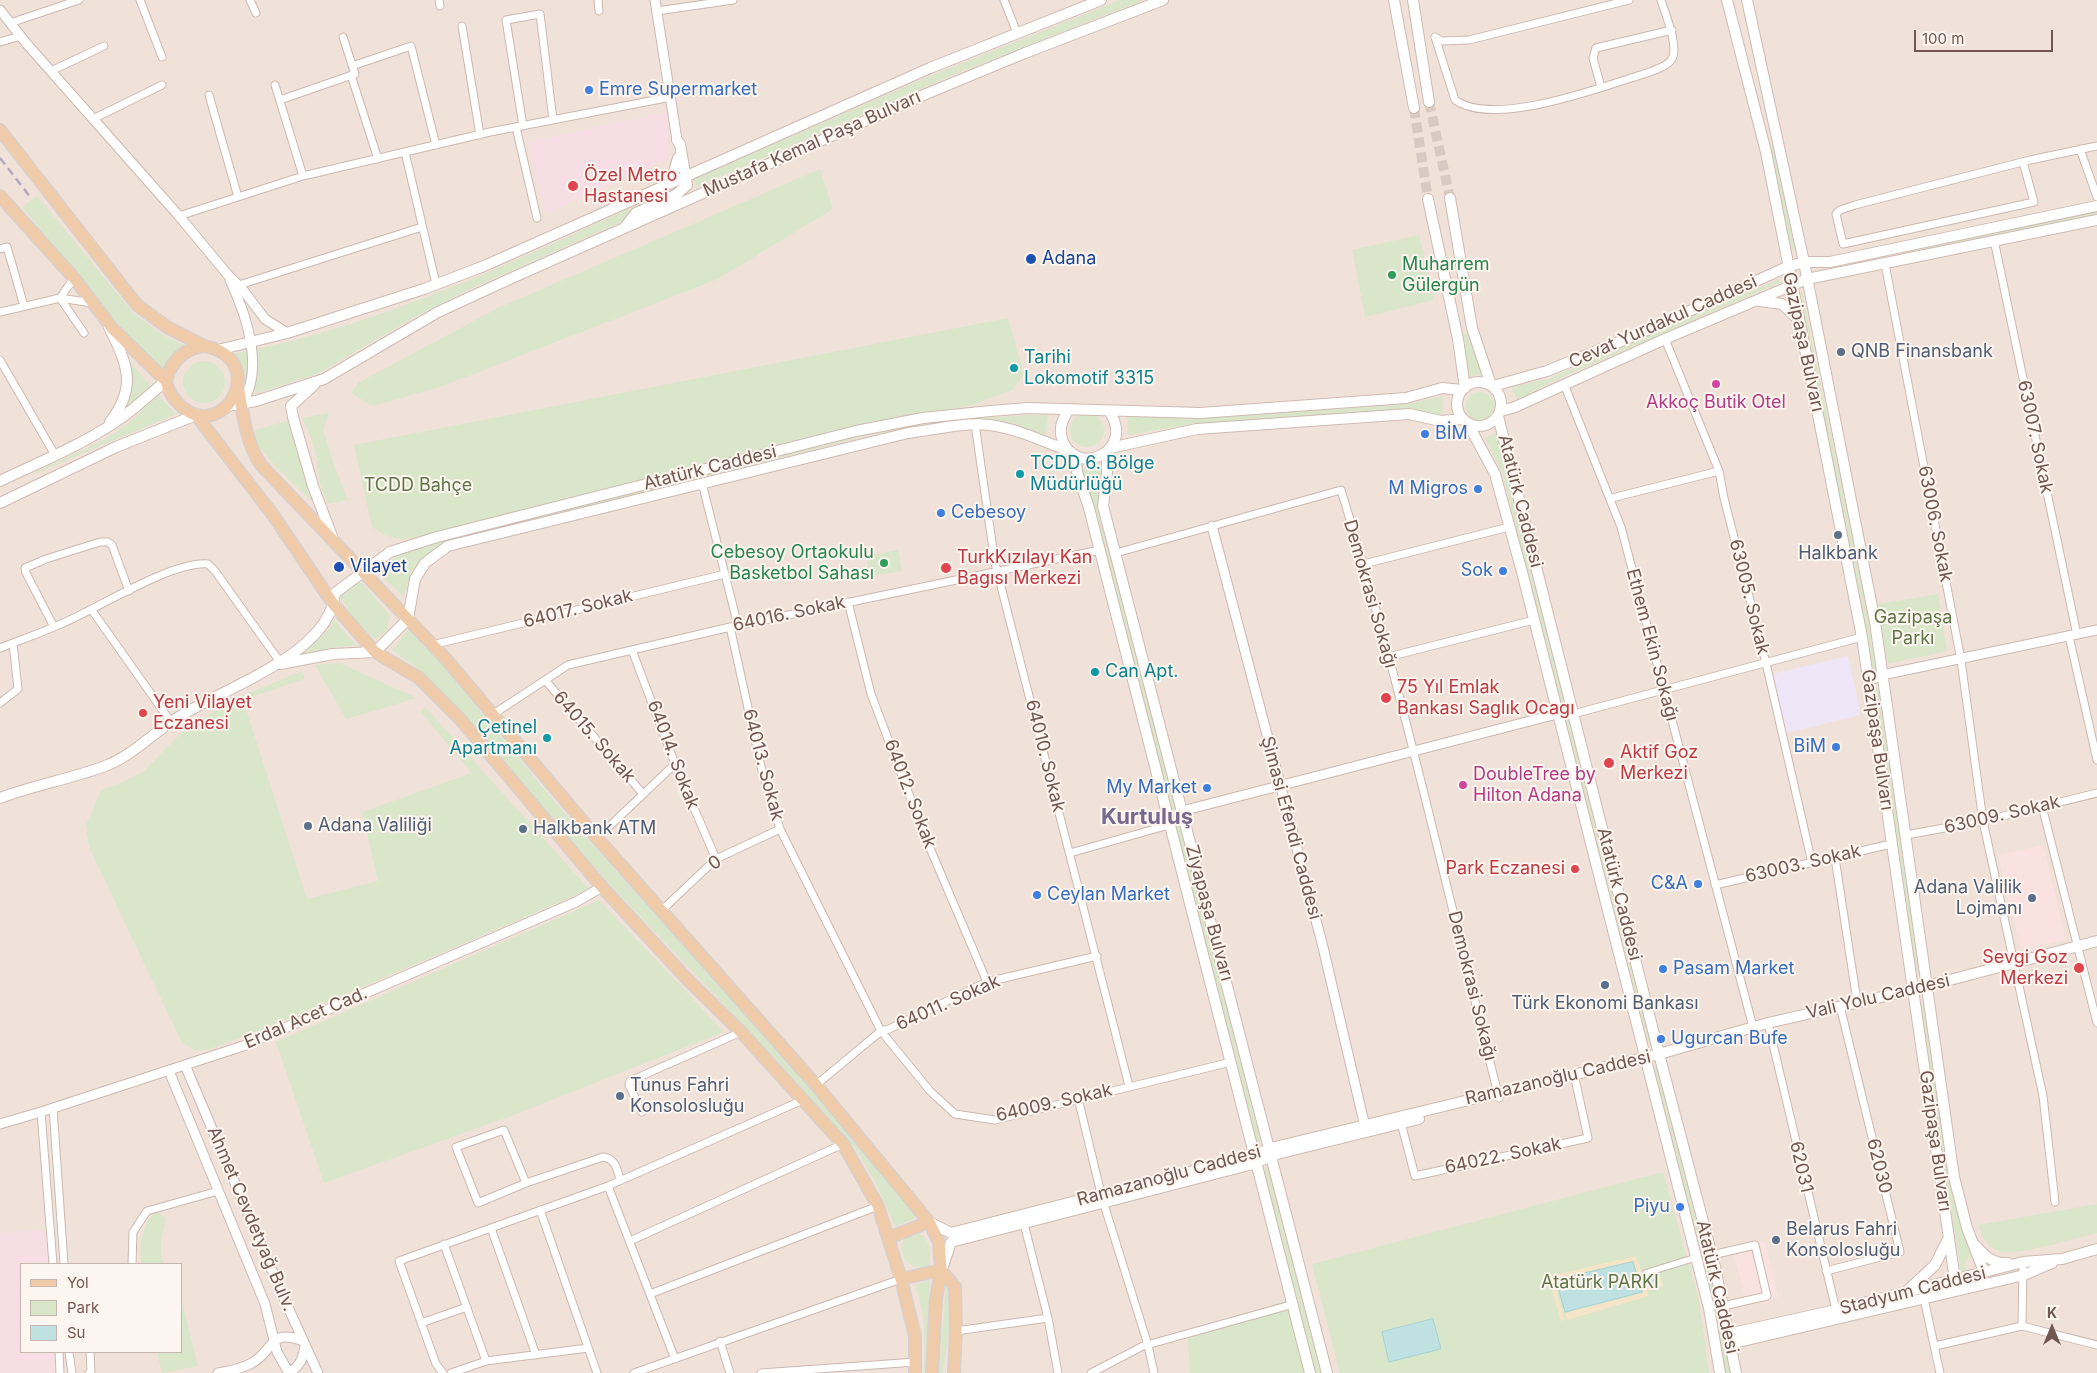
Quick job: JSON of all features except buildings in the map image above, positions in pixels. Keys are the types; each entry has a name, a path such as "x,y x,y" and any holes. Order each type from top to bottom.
{"main road":[{"name":"Mustafa Kemal Paşa Bulvarı","path":"218,350 286,333 432,286 484,266 666,184 684,180 705,166 930,68 1101,0"},
{"name":"Mustafa Kemal Paşa Bulvarı","path":"319,381 438,312 625,227 926,94 1025,53 1163,0"},
{"path":"1394,0 1414,108"},
{"path":"1413,0 1429,102"},
{"name":"Gazipaşa Bulvarı","path":"1727,0 1766,152 1787,267 1862,637 1955,1280"},
{"name":"Gazipaşa Bulvarı","path":"1747,0 1804,262 1875,622 1954,1177 1973,1243 1984,1272"},
{"path":"0,130 129,296 150,316 204,346 218,350 233,362 238,373 238,385 253,452 261,465 446,659 597,838 816,1085 930,1222 940,1242 942,1270 936,1299 932,1373"},
{"path":"677,140 680,144 680,158 684,180 691,190 701,188 721,179 728,181"},
{"path":"680,158 692,165 705,166"},
{"path":"666,184 680,158"},
{"path":"625,227 636,213 677,194 684,180"},
{"path":"0,196 74,278 106,320 166,381 171,395 187,411 196,415 273,514 334,605 374,652 419,678 453,712 602,887 688,980 741,1032 843,1144 878,1206 901,1279 916,1336 916,1368"},
{"path":"1108,450 1197,429 1409,414 1441,421 1465,421 1474,425 1488,425 1499,413 1501,399 1492,386 1472,328 1450,198"},
{"path":"1428,199 1458,339 1464,389"},
{"name":"Cevat Yurdakul Caddesi","path":"1492,386 1548,372 1636,335 1787,267 1804,262 1830,262 2097,206"},
{"name":"Cevat Yurdakul Caddesi","path":"1499,413 1665,339 1807,279 2097,220"},
{"path":"1755,301 1782,304 1799,321"},
{"path":"105,429 121,408 127,389 126,362 106,320"},
{"path":"0,481 105,429 125,416 166,381 175,362 182,353 204,346"},
{"path":"227,406 256,401 319,381"},
{"path":"319,381 292,406 293,417 313,486 334,542"},
{"path":"1465,421 1458,409 1457,403 1464,389 1475,382 1486,383 1492,386"},
{"path":"0,503 116,447 196,415 209,415 220,412 235,396 238,385"},
{"path":"1110,411 1115,418 1117,436 1108,450 1101,456 1088,459 1073,454 1064,445 1060,426 1069,409 1200,413 1406,398 1442,388 1464,389"},
{"name":"Atatürk Caddesi","path":"278,663 296,652 318,632 334,605 336,593 390,552 437,537 856,431 923,418 990,411 1028,408 1069,409"},
{"name":"Atatürk Caddesi","path":"1499,413 1659,1054 1712,1254 1736,1373"},
{"name":"Atatürk Caddesi","path":"1465,421 1495,474 1509,526 1707,1300 1720,1373"},
{"name":"Atatürk Caddesi","path":"408,619 415,579 425,563 448,546 900,435 975,424 990,425 1022,433 1073,454"},
{"name":"Ziyapaşa Bulvarı","path":"1108,450 1103,506 1327,1373"},
{"name":"Ziyapaşa Bulvarı","path":"1073,454 1100,550 1256,1158 1276,1244 1294,1304 1310,1373"},
{"path":"1,797 107,766 152,738 171,722 278,663 333,654 374,652 408,619"},
{"name":"Vali Yolu Caddesi","path":"1659,1054 1768,1023 1857,1001 1912,990 2097,941"},
{"name":"Ramazanoğlu Caddesi","path":"942,1270 951,1242 1023,1219 1269,1153 1659,1054"},
{"name":"Ramazanoğlu Caddesi","path":"930,1222 949,1233 1023,1219"},
{"path":"888,1238 930,1222"},
{"path":"1905,1293 1935,1265 1949,1236"},
{"path":"1973,1243 1991,1260 2001,1264 2024,1262"},
{"name":"Stadyum Caddesi","path":"1729,1339 1905,1293 1922,1294 1955,1280 2024,1262 2062,1259 2097,1249"},
{"path":"1729,1339 1922,1294 2024,1274 2062,1259"},
{"path":"901,1279 942,1270"},
{"path":"942,1270 955,1287 954,1373"},
{"path":"947,1373 956,1330"}],"street":[{"path":"10,23 79,0"},
{"path":"140,0 162,57"},
{"path":"250,0 256,13"},
{"path":"598,0 600,11"},
{"path":"655,0 677,140"},
{"path":"657,11 733,0"},
{"path":"1004,0 1017,33"},
{"path":"1629,0 1469,40 1442,41 1435,37 1455,100 1477,108 1516,108 1561,101 1666,64 1673,56 1672,30 1660,0"},
{"path":"0,10 51,71 179,216 265,319 286,333"},
{"path":"537,218 520,127 506,20 540,14 553,120"},
{"path":"462,26 480,135"},
{"path":"1601,87 1593,58 1596,48 1672,30"},
{"path":"0,42 21,36"},
{"path":"280,100 355,74 343,37"},
{"path":"51,71 104,46"},
{"path":"352,66 411,46 436,145"},
{"path":"351,75 378,159"},
{"path":"93,119 162,85"},
{"path":"275,85 303,176"},
{"path":"209,95 238,197"},
{"path":"179,216 303,176 480,135 671,97"},
{"path":"2023,162 2034,202 1843,244 1836,214 1840,210 2023,162 2097,146"},
{"path":"2080,150 2097,197"},
{"path":"405,152 422,227 432,286"},
{"path":"236,286 422,227"},
{"name":"63007. Sokak","path":"1994,240 2097,760"},
{"path":"0,249 7,247 24,306"},
{"name":"63006. Sokak","path":"1884,264 1961,660 1983,820 2043,1096 2055,1202"},
{"path":"60,298 74,278"},
{"path":"236,286 243,307 252,352 250,388 242,403"},
{"path":"60,298 84,333"},
{"path":"0,312 60,298 94,303"},
{"name":"63005. Sokak","path":"1665,339 1719,471 1812,863"},
{"path":"0,360 55,455"},
{"name":"Ethem Ekin Sokağı","path":"1564,384 1612,498 1621,527 1753,1027"},
{"name":"64010. Sokak","path":"975,424 995,563 1129,1086"},
{"path":"1612,498 1719,471"},
{"name":"64013. Sokak","path":"702,483 737,622 731,631 762,771 780,830 882,1031"},
{"name":"Demokrasi Sokağı","path":"1116,553 1341,490 1364,564 1413,750 1499,1095"},
{"name":"Şimasi Efendi Caddesi","path":"1212,526 1323,947 1366,1128"},
{"path":"1364,564 1509,526"},
{"path":"54,627 25,568 46,559 100,542 108,542 112,545 129,591"},
{"name":"64016. Sokak","path":"492,715 568,664 734,626 1100,550"},
{"path":"0,648 54,627 186,566 208,564 215,571 278,663"},
{"name":"64017. Sokak","path":"432,645 725,574"},
{"name":"64012. Sokak","path":"848,602 871,694 924,834 988,982"},
{"path":"91,609 171,722"},
{"path":"1388,657 1534,620"},
{"path":"1869,681 1882,675 1961,660 2097,630"},
{"path":"1573,714 1862,637"},
{"path":"0,703 18,689 14,643"},
{"name":"64014. Sokak","path":"632,650 675,764 716,859"},
{"name":"64015. Sokak","path":"545,680 643,794"},
{"path":"1182,811 1558,714"},
{"path":"597,838 675,764"},
{"name":"63009. Sokak","path":"1906,835 1983,820 2097,793"},
{"path":"2042,806 2097,1022"},
{"path":"1070,853 1170,826"},
{"name":"0","path":"661,911 716,859 780,830"},
{"name":"63003. Sokak","path":"1715,885 1892,844"},
{"path":"1835,858 1857,1001"},
{"name":"Erdal Acet Cad.","path":"0,1124 243,1046 576,902 602,887"},
{"name":"64011. Sokak","path":"816,1085 882,1031 988,982 1097,956"},
{"name":"62030","path":"1826,1271 1900,1252 1840,1006"},
{"name":"62031","path":"1768,1023 1836,1310"},
{"name":"64009. Sokak","path":"882,1031 930,1091 955,1114 995,1120 1078,1098 1231,1062"},
{"path":"642,1112 629,1085 630,1081 741,1032"},
{"name":"Ahmet Cevdetyağ Bulv.","path":"186,1065 282,1294 318,1373"},
{"name":"Ahmet Cevdetyağ Bulv.","path":"169,1071 265,1304 277,1352 289,1373"},
{"name":"64022. Sokak","path":"1400,1120 1415,1176 1588,1138 1574,1076"},
{"path":"1078,1098 1102,1198 1148,1345 1154,1373"},
{"path":"443,1373 436,1364 399,1261 608,1186 803,1100"},
{"path":"53,1108 64,1263"},
{"path":"41,1112 52,1263"},
{"path":"526,1183 504,1130 456,1147 478,1203 526,1183 603,1157 610,1158 614,1163 620,1180"},
{"path":"630,1241 843,1144"},
{"path":"608,1186 675,1359"},
{"path":"132,1263 133,1232 146,1212 218,1191"},
{"path":"650,1294 878,1206"},
{"path":"540,1210 597,1373"},
{"path":"1023,1219 1048,1318 1058,1373"},
{"path":"491,1228 536,1355"},
{"path":"444,1244 486,1361"},
{"path":"1712,1254 1755,1245 1767,1296 1723,1306"},
{"path":"1646,1273 1691,1259"},
{"path":"2022,1326 2024,1262"},
{"path":"634,1373 901,1279"},
{"path":"1922,1294 1940,1373"},
{"path":"1091,1373 1143,1346 1294,1304"},
{"path":"421,1323 467,1307"},
{"path":"956,1330 1048,1318"},
{"path":"1935,1346 2022,1326 2097,1345"},
{"path":"218,1373 237,1370 253,1363 273,1340 282,1337 292,1337 304,1343 303,1358 298,1368 289,1373"},
{"path":"720,1342 730,1373"},
{"path":"451,1373 486,1361 588,1348"},
{"path":"59,1353 60,1373"},
{"path":"70,1353 72,1373"},
{"path":"89,1373 90,1353"},
{"path":"761,1373 916,1368"}],"shaded area":[{"path":"0,0 2097,0 2097,1373 0,1373"},
{"name":"Özel Metro Hastanesi","path":"667,112 667,160 546,213 528,142"},
{"path":"1848,656 1861,715 1786,733 1772,674"},
{"name":"Adana Valilik Lojmanı","path":"2043,845 2066,940 2021,950 1998,855"},
{"path":"41,1230 48,1237 49,1263 20,1263 20,1353 53,1353 54,1373 0,1373 0,1233"},
{"path":"1765,1241 1778,1297 1747,1305 1733,1249"}],"green space":[{"path":"1120,0 1144,0 960,72 697,187 693,179 925,78"},
{"path":"1773,145 1795,249 1790,251 1770,147"},
{"path":"820,169 833,209 718,279 440,387 372,406 351,393 358,383 496,309"},
{"path":"674,188 676,192 638,209 621,222 468,290 418,315 317,374 254,394 257,372 257,349 311,336 418,301 521,258"},
{"path":"37,196 134,314 164,336 184,345 160,371 83,283 22,207"},
{"path":"2097,212 2097,215 1829,266"},
{"name":"Muharrem Gülergün","path":"1419,235 1434,300 1365,317 1352,250"},
{"path":"1779,279 1781,282 1551,382 1517,400 1511,387 1548,379"},
{"path":"1802,292 1864,596 1877,671 1873,671 1860,596 1798,294"},
{"name":"TCDD Bahçe","path":"1008,318 1024,374 1012,390 975,404 422,537 408,539 390,537 372,527 354,445"},
{"path":"1464,334 1467,334 1482,374 1467,377"},
{"path":"247,351 247,382 241,363 232,354"},
{"path":"128,360 151,386 118,418 129,396 131,377"},
{"path":"204,361 219,367 225,382 219,397 204,403 189,397 183,382 189,367"},
{"path":"1480,392 1490,396 1494,406 1490,416 1480,420 1470,416 1466,406 1470,396"},
{"path":"158,395 176,414 32,475 105,439 129,423"},
{"path":"1443,396 1442,417 1409,409 1195,424 1128,435 1127,416 1194,419 1408,404"},
{"path":"329,413 323,429 348,500 329,504 320,484 312,440 302,418"},
{"path":"1087,413 1099,418 1104,430 1099,442 1087,447 1075,442 1070,430 1075,418"},
{"path":"1048,415 1046,435 993,419 940,423 870,435 440,545 413,570 403,596 374,570 402,554 439,542 869,433 958,420"},
{"path":"290,420 315,504 278,469 256,443 255,430"},
{"path":"1497,433 1651,1039 1648,1041 1502,472 1485,438"},
{"path":"1081,468 1101,469 1097,508 1261,1141 1256,1143 1093,508"},
{"name":"Cebesoy Ortaokulu Basketbol Sahası","path":"898,550 902,571 869,576 866,556"},
{"path":"358,582 363,584 390,616 387,631 375,639 355,621 340,597"},
{"name":"Gazipaşa Parkı","path":"1938,594 1947,651 1888,664 1878,604"},
{"path":"334,620 356,645 321,650 288,661 314,644"},
{"path":"408,630 438,660 548,794 776,1047 917,1217 895,1227 878,1187 855,1148 770,1053 614,889 425,674 392,650"},
{"path":"339,663 417,698 346,719 315,665"},
{"path":"302,671 305,679 243,700 307,899 378,881 362,812 472,773 421,712 425,707 588,888 572,897 259,1031 207,1050 195,1050 182,1043 89,847 86,825 101,790 144,771 186,728 239,697"},
{"path":"1875,689 1879,689 1919,971 1915,972"},
{"path":"599,900 724,1032 511,1116 324,1183 276,1042"},
{"path":"1920,1002 1923,1002 1950,1177 1971,1257 1965,1262 1967,1271 1961,1273"},
{"path":"1658,1066 1715,1297 1731,1373 1726,1373 1712,1298 1654,1067"},
{"path":"1268,1167 1322,1373 1314,1373 1262,1168"},
{"name":"Atatürk PARKI","path":"1663,1172 1699,1300 1709,1373 1340,1373 1312,1264"},
{"path":"2097,1204 2097,1233 2022,1251 1997,1251 1984,1238 1978,1225"},
{"path":"156,1211 166,1218 161,1247 164,1263 141,1263 142,1236 151,1216"},
{"path":"914,1232 923,1236 928,1244 930,1249 930,1265 914,1266 903,1256 902,1242 906,1236"},
{"path":"930,1280 926,1373 924,1373 924,1329 915,1285"},
{"path":"949,1282 949,1328 942,1373 939,1373 946,1283"},
{"path":"1286,1300 1305,1373 1190,1373 1188,1339 1191,1333"},
{"path":"182,1303 198,1366 162,1373 157,1353 182,1353"}],"sand":[{"path":"1636,1256 1642,1272 1658,1268 1663,1286 1647,1291 1649,1296 1567,1320 1565,1313 1643,1293 1642,1288 1658,1283 1655,1273 1639,1277 1633,1261 1555,1279 1554,1275"},
{"path":"1552,1275 1565,1320 1561,1321 1548,1277"}],"water":[{"path":"1633,1262 1642,1292 1565,1312 1556,1280"},
{"path":"1655,1274 1657,1283 1643,1287 1641,1277"},
{"path":"1433,1319 1441,1349 1389,1362 1382,1332"}],"tunnel":[{"path":"1429,102 1450,198"},
{"path":"1414,108 1428,199"}],"railway":[{"path":"0,158 31,198"}],"place":[{"name":"Emre Supermarket","path":"589,90"},
{"name":"Özel Metro Hastanesi","path":"573,186"},
{"name":"Adana","path":"1031,259"},
{"name":"Muharrem Gülergün","path":"1392,275"},
{"name":"QNB Finansbank","path":"1841,352"},
{"name":"Tarihi Lokomotif 3315","path":"1014,368"},
{"name":"Akkoç Butik Otel","path":"1716,384"},
{"name":"BİM","path":"1425,434"},
{"name":"TCDD 6. Bölge Müdürlüğü","path":"1020,474"},
{"name":"M Migros","path":"1478,489"},
{"name":"Cebesoy","path":"941,513"},
{"name":"Halkbank","path":"1838,535"},
{"name":"Cebesoy Ortaokulu Basketbol Sahası","path":"884,563"},
{"name":"Vilayet","path":"339,567"},
{"name":"TurkKızılayı Kan Bagısı Merkezi","path":"946,568"},
{"name":"Sok","path":"1503,571"},
{"name":"Can Apt.","path":"1095,672"},
{"name":"75 Yıl Emlak Bankası Saglık Ocagı","path":"1386,698"},
{"name":"Yeni Vilayet Eczanesi","path":"143,713"},
{"name":"Çetinel Apartmanı","path":"547,738"},
{"name":"BiM","path":"1836,747"},
{"name":"Aktif Goz Merkezi","path":"1609,763"},
{"name":"DoubleTree by Hilton Adana","path":"1463,785"},
{"name":"My Market","path":"1207,788"},
{"name":"Adana Valiliği","path":"308,826"},
{"name":"Halkbank ATM","path":"523,829"},
{"name":"Park Eczanesi","path":"1575,869"},
{"name":"C&A","path":"1698,884"},
{"name":"Ceylan Market","path":"1037,895"},
{"name":"Adana Valilik Lojmanı","path":"2032,898"},
{"name":"Sevgi Goz Merkezi","path":"2079,968"},
{"name":"Pasam Market","path":"1663,969"},
{"name":"Türk Ekonomi Bankası","path":"1605,985"},
{"name":"Ugurcan Bufe","path":"1661,1039"},
{"name":"Tunus Fahri Konsolosluğu","path":"620,1096"},
{"name":"Piyu","path":"1680,1207"},
{"name":"Belarus Fahri Konsolosluğu","path":"1776,1240"}],"district":[{"name":"Kurtuluş","path":"1147,817"}]}
